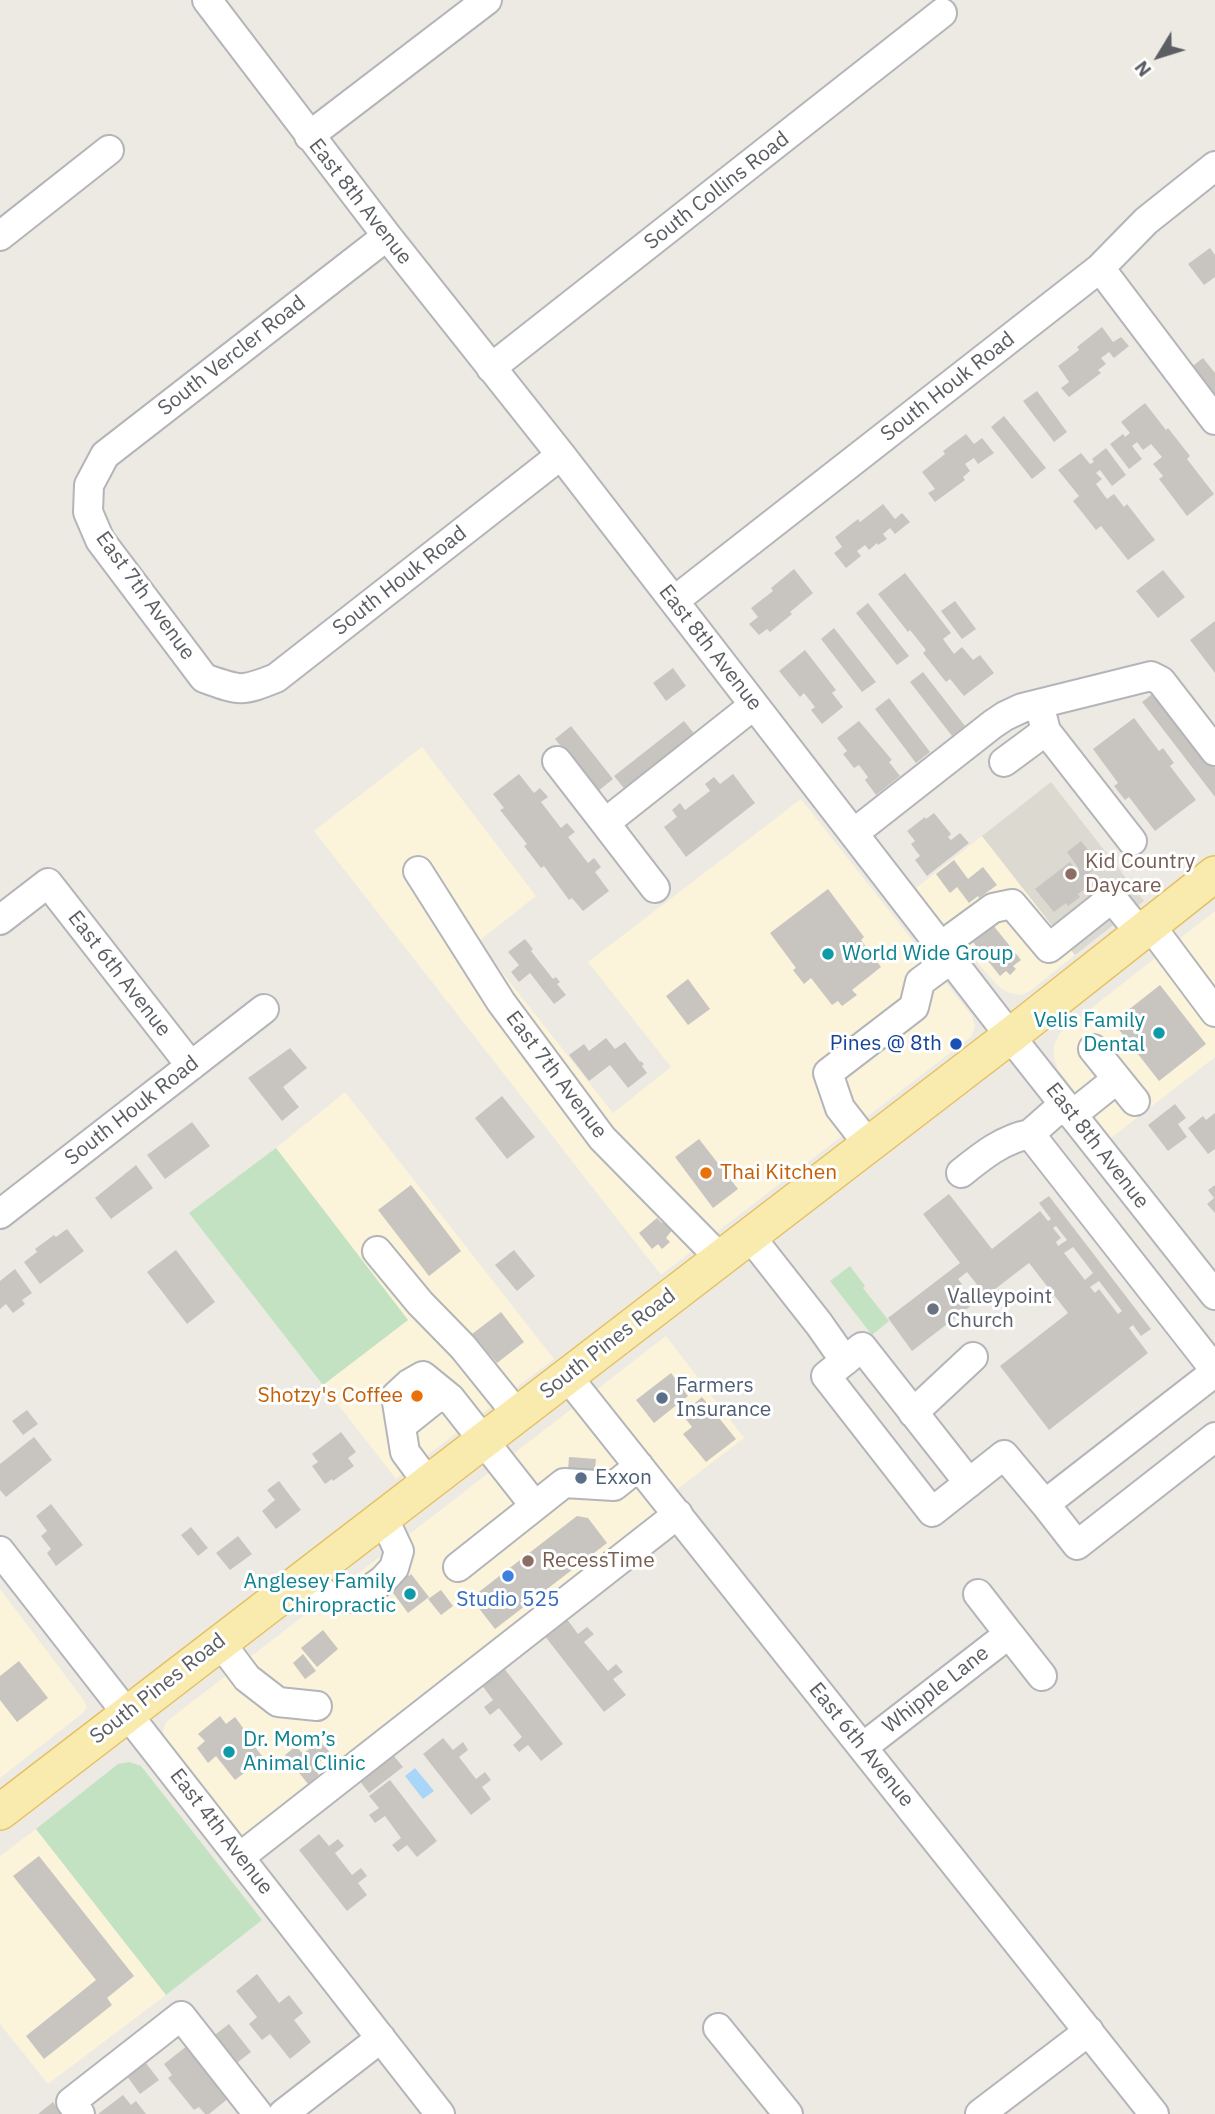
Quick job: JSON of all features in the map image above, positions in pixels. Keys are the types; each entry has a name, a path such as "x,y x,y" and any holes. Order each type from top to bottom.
{"main road":[{"name":"South Pines Road","path":"0,1812 1010,1036 1215,874"}],"street":[{"name":"East 8th Avenue","path":"207,0 309,136 1215,1295"},
{"path":"309,136 487,0"},
{"name":"South Collins Road","path":"491,369 944,4"},
{"path":"0,236 109,150"},
{"name":"South Houk Road","path":"674,601 1100,268 1146,221 1215,166"},
{"name":"South Vercler Road","path":"89,485 105,455 387,236"},
{"path":"1100,268 1215,420"},
{"name":"South Houk Road","path":"231,687 247,689 276,678 561,456"},
{"name":"East 7th Avenue","path":"89,485 88,512 100,540 204,678 231,687"},
{"path":"854,833 1014,711 1151,676 1161,681 1215,751"},
{"path":"1039,704 1046,731 1132,841"},
{"path":"605,822 754,705"},
{"path":"1004,762 1046,731"},
{"path":"557,761 655,888"},
{"name":"East 7th Avenue","path":"418,871 500,1002 603,1138 720,1258"},
{"name":"East 6th Avenue","path":"0,920 48,883 191,1066"},
{"path":"868,1144 840,1108 828,1073 914,1007 920,982 993,908 1013,904 1048,948 1112,898 1145,929 1215,1012"},
{"name":"South Houk Road","path":"0,1214 264,1009"},
{"path":"1093,1049 1135,1101"},
{"path":"961,1173 1001,1144 1030,1133 1117,1079"},
{"path":"1030,1133 1215,1371 1045,1504"},
{"path":"749,1236 845,1361"},
{"path":"377,1251 420,1303 463,1347 517,1414"},
{"path":"969,1483 862,1348 825,1376 932,1512 969,1483 1004,1455 1077,1545 1215,1437"},
{"path":"913,1413 973,1357"},
{"name":"East 6th Avenue","path":"568,1376 1154,2114"},
{"path":"428,1483 405,1452 401,1426 436,1398 450,1398 534,1506"},
{"path":"458,1567 564,1483 614,1486 639,1466"},
{"path":"240,1857 678,1514"},
{"path":"305,1577 330,1598 356,1598 383,1580 394,1568 399,1551 383,1517"},
{"name":"East 4th Avenue","path":"0,1551 440,2114"},
{"name":"Whipple Lane","path":"978,1594 1042,1676"},
{"name":"Whipple Lane","path":"863,1747 1009,1634"},
{"path":"220,1642 247,1678 278,1702 317,1706"},
{"path":"80,2114 71,2102 181,2016 258,2114"},
{"path":"718,2028 788,2114"},
{"path":"980,2114 1089,2031"},
{"path":"282,2114 381,2038"}],"shaded area":[{"path":"422,747 536,896 478,942 613,1113 671,1067 588,962 801,799 972,1016 975,1027 971,1037 661,1275 314,831"},
{"path":"1051,782 1144,901 1075,955 982,836"},
{"path":"982,836 1075,955 1030,991 1021,995 1009,993 999,987 941,922 916,888"},
{"path":"1215,911 1215,1057 1111,1138 1057,1068 1054,1045 1061,1032"},
{"path":"345,1092 554,1359 396,1479 323,1385 408,1320 276,1148"},
{"path":"666,1336 744,1438 675,1491 681,1500 245,1838 241,1837 164,1741 163,1730 166,1722"},
{"path":"0,1589 87,1707 83,1713 0,1778"},
{"path":"36,1829 166,1995 48,2084 0,2024 0,1856"}],"green space":[{"path":"276,1148 408,1320 323,1385 189,1213"},
{"path":"850,1266 865,1286 863,1288 889,1321 872,1335 830,1281"},
{"path":"129,1762 141,1766 262,1920 166,1995 36,1829 118,1764"}],"water":[{"path":"415,1768 434,1791 423,1799 405,1776"}],"building":[{"path":"1210,248 1215,255 1215,277 1204,285 1188,264"},
{"path":"1102,327 1113,342 1121,337 1129,346 1114,358 1109,352 1101,358 1106,364 1098,370 1101,373 1069,397 1061,388 1069,382 1058,366"},
{"path":"1203,358 1215,373 1215,400 1190,368"},
{"path":"1037,391 1067,432 1054,442 1023,401"},
{"path":"1145,403 1190,456 1187,459 1214,494 1187,516 1159,479 1163,476 1153,464 1162,457 1151,444 1143,450 1137,442 1132,446 1142,459 1129,469 1110,444 1123,434 1125,437 1130,433 1121,422"},
{"path":"1004,416 1046,468 1032,479 991,427"},
{"path":"966,434 974,444 982,438 994,453 978,464 974,458 965,464 970,471 963,477 965,480 935,502 928,493 935,489 922,472 945,454 943,451"},
{"path":"1106,448 1126,475 1112,486 1100,470 1096,473 1102,479 1096,484 1107,499 1114,494 1124,507 1127,504 1155,540 1128,560 1101,526 1096,530 1073,501 1079,496 1058,470 1081,453 1090,464 1094,462 1092,459"},
{"path":"883,504 895,519 902,513 910,522 895,534 890,528 883,534 887,539 869,550 865,545 857,551 861,556 846,568 834,553 842,547 835,537"},
{"path":"794,569 813,593 770,632 767,629 759,635 749,624 758,617 751,608 773,591 771,588"},
{"path":"1163,570 1185,597 1158,618 1136,591"},
{"path":"905,573 951,633 943,639 954,654 962,647 973,660 980,655 994,673 964,696 950,679 946,682 923,653 926,650 878,594"},
{"path":"955,601 976,629 962,639 941,611"},
{"path":"868,603 909,656 897,665 856,613"},
{"path":"1215,621 1215,673 1190,640"},
{"path":"834,628 876,682 862,692 821,639"},
{"path":"805,650 836,690 832,693 843,707 822,724 811,710 815,707 804,693 800,697 779,671"},
{"path":"673,668 686,686 666,701 653,683"},
{"path":"923,672 965,726 952,736 910,682"},
{"path":"1156,691 1215,768 1215,797 1142,702"},
{"path":"889,698 930,752 916,763 875,709"},
{"path":"1134,718 1159,751 1163,748 1174,763 1170,766 1196,800 1155,831 1129,797 1125,800 1114,786 1118,783 1093,749"},
{"path":"684,721 697,737 627,792 614,776"},
{"path":"859,721 892,760 889,762 900,776 876,795 865,780 868,777 859,765 854,768 843,754 847,751 837,738"},
{"path":"571,726 613,779 597,792 555,739"},
{"path":"519,774 534,793 540,788 548,797 541,802 561,828 567,823 575,832 568,837 588,863 594,858 601,867 595,872 609,891 583,911 572,898 569,900 544,866 541,868 524,846 527,844 500,810 504,808 493,794"},
{"path":"733,774 755,803 686,857 664,827 677,817 672,810 680,803 685,810 710,791 705,784 714,777 720,784"},
{"path":"934,813 951,834 948,837 951,840 960,833 969,843 927,876 915,860 920,856 911,844 915,841 907,831"},
{"name":"Kid Country Daycare","path":"1081,841 1100,865 1083,878 1089,886 1078,894 1080,897 1054,912 1035,889 1070,862 1077,871 1079,869 1067,852"},
{"path":"954,860 968,879 983,867 997,885 969,903 957,887 950,893 936,874"},
{"name":"World Wide Group","path":"828,889 864,937 861,940 881,967 852,990 857,995 842,1006 838,1001 832,1005 811,978 804,984 793,970 796,968 770,933"},
{"path":"993,925 1021,960 1013,966 1016,969 1010,975 1006,971 1000,976 973,942"},
{"path":"525,939 553,979 556,977 560,982 557,984 566,995 554,1004 530,973 519,982 511,972 519,965 508,952"},
{"path":"688,979 710,1009 688,1025 666,996"},
{"name":"Velis Family Dental","path":"1160,985 1206,1044 1159,1081 1113,1022"},
{"path":"606,1038 615,1049 625,1042 644,1064 642,1066 647,1073 628,1088 610,1065 589,1081 569,1055 584,1044 589,1051"},
{"path":"290,1048 307,1068 283,1087 299,1107 282,1121 248,1078"},
{"path":"502,1096 535,1137 507,1159 475,1118"},
{"path":"1175,1104 1186,1118 1178,1124 1187,1137 1168,1151 1148,1125"},
{"path":"1215,1113 1215,1149 1208,1154 1188,1128 1203,1116 1206,1120"},
{"path":"192,1122 210,1146 165,1179 147,1155"},
{"name":"Thai Kitchen","path":"699,1139 738,1189 713,1208 675,1157"},
{"path":"136,1165 153,1188 111,1219 95,1198"},
{"path":"411,1185 461,1251 429,1276 378,1210"},
{"path":"1215,1185 1215,1213 1207,1204 1214,1198 1208,1190"},
{"name":"Valleypoint Church","path":"949,1194 992,1249 1040,1211 1048,1221 1051,1219 1039,1203 1049,1196 1151,1329 1141,1336 1133,1325 1129,1328 1148,1353 1049,1430 1000,1366 1068,1313 1029,1263 986,1296 967,1272 958,1279 962,1284 959,1287 972,1305 912,1351 888,1318 960,1263 923,1214","holes":["1056,1226 1067,1240 1058,1246 1056,1242 1061,1238 1053,1228","1073,1247 1093,1273 1085,1280 1064,1253","1099,1281 1122,1311 1118,1314 1099,1289 1095,1293 1090,1287"]},
{"path":"657,1218 662,1223 666,1220 673,1229 666,1238 670,1242 662,1249 658,1244 652,1249 639,1233"},
{"path":"67,1229 84,1251 40,1284 24,1262 37,1252 35,1249"},
{"path":"176,1250 215,1302 187,1324 147,1272"},
{"path":"514,1250 535,1276 517,1291 495,1265"},
{"path":"15,1269 32,1293 22,1300 25,1304 13,1313 6,1304 0,1309 0,1281"},
{"path":"501,1312 524,1342 497,1363 472,1334"},
{"name":"Farmers Insurance","path":"671,1373 688,1396 654,1423 636,1400"},
{"path":"702,1397 736,1439 706,1462 683,1434 692,1427 682,1414"},
{"path":"27,1410 38,1424 23,1435 12,1421"},
{"path":"341,1432 356,1452 348,1458 354,1466 325,1484 312,1466 318,1462 312,1454"},
{"path":"34,1437 52,1460 6,1497 0,1490 0,1464"},
{"name":"Exxon","path":"569,1457 596,1459 592,1500 566,1497"},
{"path":"279,1481 301,1510 276,1529 262,1511 275,1500 267,1490"},
{"path":"51,1504 83,1545 56,1566 47,1553 51,1549 41,1536 47,1531 36,1516"},
{"path":"577,1516 588,1518 607,1543 495,1629 471,1598"},
{"path":"191,1527 208,1548 198,1556 181,1535"},
{"path":"238,1536 252,1554 230,1570 216,1553"},
{"name":"Anglesey Family Chiropractic","path":"406,1572 409,1576 411,1574 429,1597 408,1613 391,1590"},
{"path":"441,1590 453,1606 441,1615 428,1599"},
{"path":"566,1618 578,1634 587,1627 594,1634 584,1642 608,1671 616,1664 623,1672 613,1679 626,1695 604,1712 544,1635"},
{"path":"323,1630 338,1649 317,1667 301,1648"},
{"path":"303,1654 316,1671 305,1679 293,1663"},
{"path":"19,1661 48,1698 17,1722 0,1700 0,1676"},
{"path":"503,1667 563,1744 541,1761 528,1745 519,1752 513,1745 522,1737 499,1708 490,1715 484,1707 493,1700 481,1684"},
{"name":"Dr. Mom’s Animal Clinic","path":"220,1716 226,1724 235,1717 266,1761 258,1767 256,1764 235,1780 216,1756 208,1763 197,1748 205,1741 198,1734"},
{"path":"443,1738 453,1750 463,1742 468,1750 459,1757 476,1779 485,1772 491,1780 482,1787 491,1799 471,1815 423,1754"},
{"path":"320,1740 330,1753 313,1767 319,1775 308,1784 285,1755 296,1746 303,1754"},
{"path":"389,1750 403,1767 369,1793 356,1776"},
{"path":"390,1780 437,1841 417,1857 407,1845 398,1852 392,1845 401,1838 385,1816 375,1823 369,1815 379,1808 369,1796"},
{"path":"319,1834 329,1846 338,1839 344,1846 335,1853 352,1875 361,1868 367,1876 358,1883 367,1895 347,1911 299,1850"},
{"path":"39,1856 134,1976 107,1998 112,2005 44,2059 26,2036 96,1980 13,1876"},
{"path":"257,1974 279,2003 289,1995 303,2013 294,2020 311,2042 290,2059 270,2034 262,2040 249,2024 257,2017 236,1991"},
{"path":"229,2024 251,2052 234,2065 212,2037"},
{"path":"192,2042 234,2094 209,2114 205,2114 199,2107 194,2110 168,2078 172,2075 164,2064"},
{"path":"142,2058 159,2080 140,2094 124,2072"},
{"path":"123,2095 131,2105 136,2101 146,2114 98,2114"},
{"path":"53,2102 62,2114 38,2114"}],"place":[{"name":"Kid Country Daycare","path":"1071,874"},
{"name":"World Wide Group","path":"828,954"},
{"name":"Velis Family Dental","path":"1159,1033"},
{"name":"Pines @ 8th","path":"956,1044"},
{"name":"Thai Kitchen","path":"706,1173"},
{"name":"Valleypoint Church","path":"933,1309"},
{"name":"Shotzy's Coffee","path":"417,1396"},
{"name":"Farmers Insurance","path":"662,1398"},
{"name":"Exxon","path":"581,1478"},
{"name":"RecessTime","path":"528,1561"},
{"name":"Studio 525","path":"508,1576"},
{"name":"Anglesey Family Chiropractic","path":"410,1594"},
{"name":"Dr. Mom’s Animal Clinic","path":"229,1752"}]}
